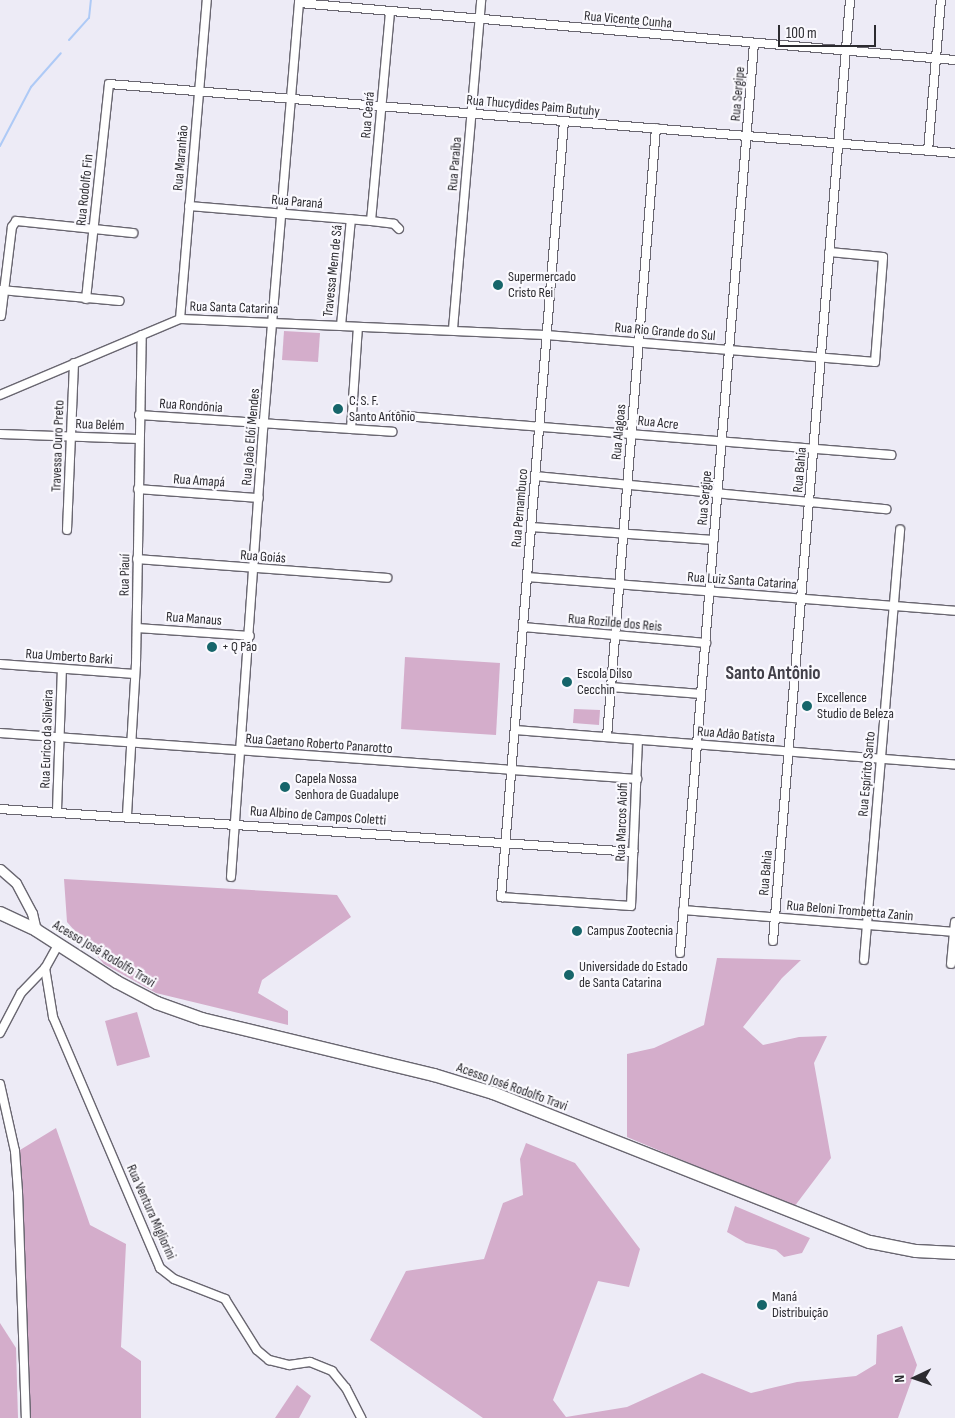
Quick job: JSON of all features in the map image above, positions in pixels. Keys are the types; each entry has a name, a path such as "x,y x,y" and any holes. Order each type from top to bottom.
{"highway":[{"name":"Acesso José Rodolfo Travi","path":"0,913 36,930 118,982 157,1002 193,1015 346,1056 434,1075 493,1093 870,1242 916,1251 955,1253"}],"street":[{"name":"Rua Maranhão","path":"180,318 207,0"},
{"name":"Rua Paraíba","path":"453,329 482,0"},
{"name":"Rua Bahia","path":"773,941 850,0"},
{"path":"928,151 942,0"},
{"name":"Rua Vicente Cunha","path":"299,2 390,13 955,60"},
{"name":"Rua João Elói Mendes","path":"231,877 264,423 299,2"},
{"name":"Rua Ceará","path":"371,220 390,13"},
{"name":"Rua Sergipe","path":"680,953 754,44"},
{"name":"Rua Thucydides Paim Butuhy","path":"109,84 955,153"},
{"name":"Rua Rodolfo Fin","path":"86,299 109,84"},
{"name":"Rua Pernambuco","path":"564,121 501,897 632,906"},
{"name":"Rua Alagoas","path":"607,737 656,128"},
{"name":"Rua Paraná","path":"189,206 371,220 394,224 399,229"},
{"name":"Travessa Mem de Sá","path":"341,326 351,219"},
{"path":"1,316 2,290 12,227 16,221 133,233"},
{"name":"Rua Rio Grande do Sul","path":"453,329 639,342 875,362 883,258 829,252"},
{"path":"2,290 118,301"},
{"name":"Rua Santa Catarina","path":"0,395 180,318 358,327 453,329"},
{"path":"351,429 358,327"},
{"name":"Rua Piauí","path":"127,815 135,674 142,335"},
{"name":"Travessa Ouro Preto","path":"67,530 74,363"},
{"name":"Rua Rondônia","path":"139,415 392,432"},
{"name":"Rua Acre","path":"393,415 891,455"},
{"name":"Rua Belém","path":"0,434 139,439"},
{"path":"535,476 886,509"},
{"name":"Rua Amapá","path":"138,489 259,498"},
{"path":"531,526 622,535 714,540"},
{"name":"Rua Espírito Santo","path":"864,960 900,530"},
{"name":"Rua Goiás","path":"137,559 387,578"},
{"name":"Rua Luiz Santa Catarina","path":"527,577 619,586 710,590 955,611"},
{"name":"Rua Rozilde dos Reis","path":"523,627 706,643"},
{"name":"Rua Manaus","path":"136,628 250,636"},
{"name":"Rua Umberto Barki","path":"0,664 135,674"},
{"name":"Rua Eurico da Silveira","path":"57,810 62,669"},
{"path":"611,687 702,694"},
{"name":"Rua Adão Batista","path":"515,730 955,765"},
{"name":"Rua Caetano Roberto Panarotto","path":"0,734 636,779"},
{"name":"Rua Marcos Aiolfi","path":"632,906 638,740"},
{"name":"Rua Albino de Campos Coletti","path":"0,808 57,810 634,852"},
{"path":"0,869 16,883 32,913 36,930"},
{"name":"Rua Beloni Trombetta Zanin","path":"683,910 955,932"},
{"path":"951,964 955,922"},
{"path":"0,1033 21,993 45,968 58,945"},
{"name":"Rua Ventura Migliorini","path":"45,968 53,1018 63,1046 160,1268 174,1279 224,1299 257,1350 269,1360 289,1365 310,1362 332,1371 346,1388 361,1418"},
{"path":"0,1084 15,1151 26,1418"}],"shaded area":[{"path":"284,331 320,333 318,362 282,360"},
{"path":"405,657 500,663 496,735 401,729"},
{"path":"574,709 600,710 599,725 573,723"},
{"path":"64,879 337,895 351,917 262,980 258,993 288,1011 288,1025 156,993 104,964 67,922"},
{"path":"717,958 801,960 782,978 743,1027 763,1045 799,1037 827,1036 814,1063 831,1158 794,1207 627,1137 627,1054 654,1048 704,1025"},
{"path":"137,1012 150,1057 117,1066 105,1021"},
{"path":"56,1128 90,1225 126,1244 121,1347 141,1361 141,1418 28,1418 20,1150"},
{"path":"526,1143 575,1163 640,1249 629,1287 598,1281 553,1400 566,1417 627,1407 702,1373 751,1393 797,1382 856,1376 876,1364 877,1335 902,1326 917,1365 898,1418 483,1418 370,1340 406,1271 484,1259 503,1203 523,1195 520,1159"},
{"path":"735,1206 810,1238 802,1253 784,1257 776,1250 746,1243 727,1232"},
{"path":"0,1323 16,1348 18,1418 0,1418"},
{"path":"297,1385 311,1396 299,1418 275,1418"}],"waterway":[{"path":"69,40 89,18 91,0"},
{"path":"0,146 31,87 61,53"}],"place":[{"name":"Supermercado Cristo Rei","path":"498,285"},
{"name":"C. S. F. Santo Antônio","path":"338,409"},
{"name":"+ Q Pão","path":"212,647"},
{"name":"Escola Dilso Cecchin","path":"567,682"},
{"name":"Excellence Studio de Beleza","path":"807,706"},
{"name":"Capela Nossa Senhora de Guadalupe","path":"285,787"},
{"name":"Campus Zootecnia","path":"577,931"},
{"name":"Universidade do Estado de Santa Catarina","path":"569,975"},
{"name":"Maná Distribuição","path":"762,1305"}],"district":[{"name":"Santo Antônio","path":"773,674"}]}
